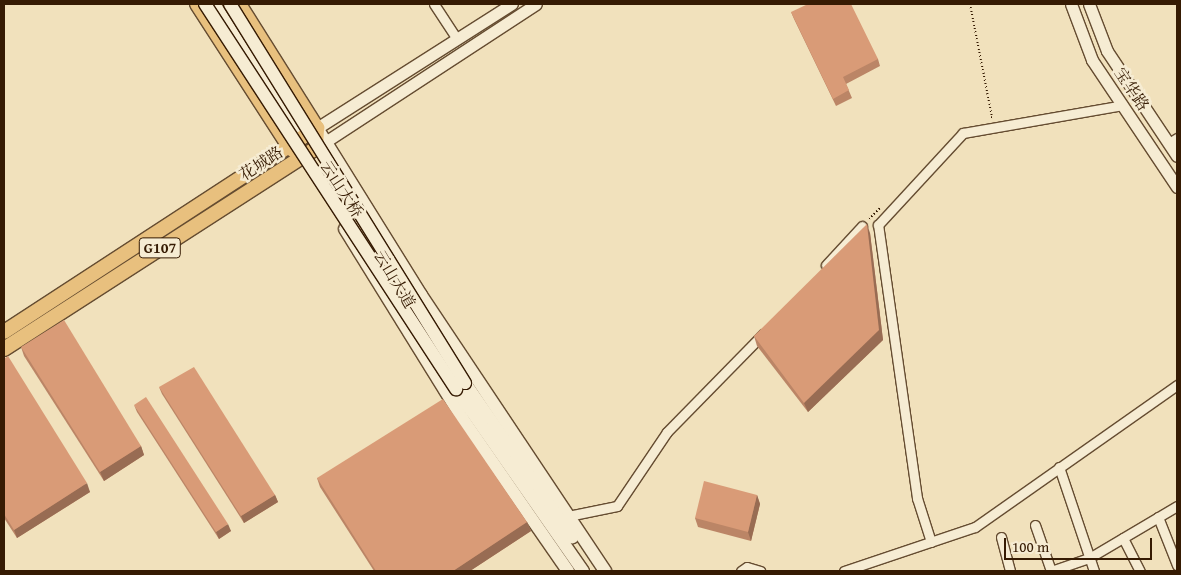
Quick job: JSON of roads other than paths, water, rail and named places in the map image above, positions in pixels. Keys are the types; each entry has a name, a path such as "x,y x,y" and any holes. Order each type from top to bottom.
{"highway":[{"name":"云山大道","path":"197,4 295,144 302,157"},
{"path":"239,4 317,128 320,145"},
{"name":"花城路","path":"4,332 317,128"},
{"name":"花城路","path":"4,349 320,145"}],"main road":[{"name":"云山大桥","path":"230,4 461,386"},
{"path":"216,5 295,144 320,145"},
{"path":"216,5 254,46 276,63"},
{"name":"云山大桥","path":"216,5 461,386"},
{"name":"云山大道","path":"320,145 362,202 604,571"},
{"name":"云山大道","path":"302,157 448,395 568,571"},
{"path":"461,386 583,571"},
{"path":"461,386 597,571"}],"street":[{"path":"434,4 457,39"},
{"name":"花城路","path":"317,128 512,4"},
{"name":"花城路","path":"320,145 536,4"},
{"name":"宝华路","path":"1071,4 1092,60 1177,187"},
{"name":"宝华路","path":"1089,4 1107,51 1173,140 1177,156"},
{"path":"930,542 917,498 878,224 963,133 1122,105"},
{"path":"816,276 862,226"},
{"path":"568,516 617,506 667,432 770,325"},
{"path":"844,571 975,527 1177,385"},
{"path":"1059,467 1094,571"},
{"path":"1035,525 1051,571 1090,558 1177,506"},
{"path":"1158,517 1177,565"},
{"path":"1001,537 1010,571"},
{"path":"1123,538 1140,571"},
{"path":"744,569 760,571"}]}
